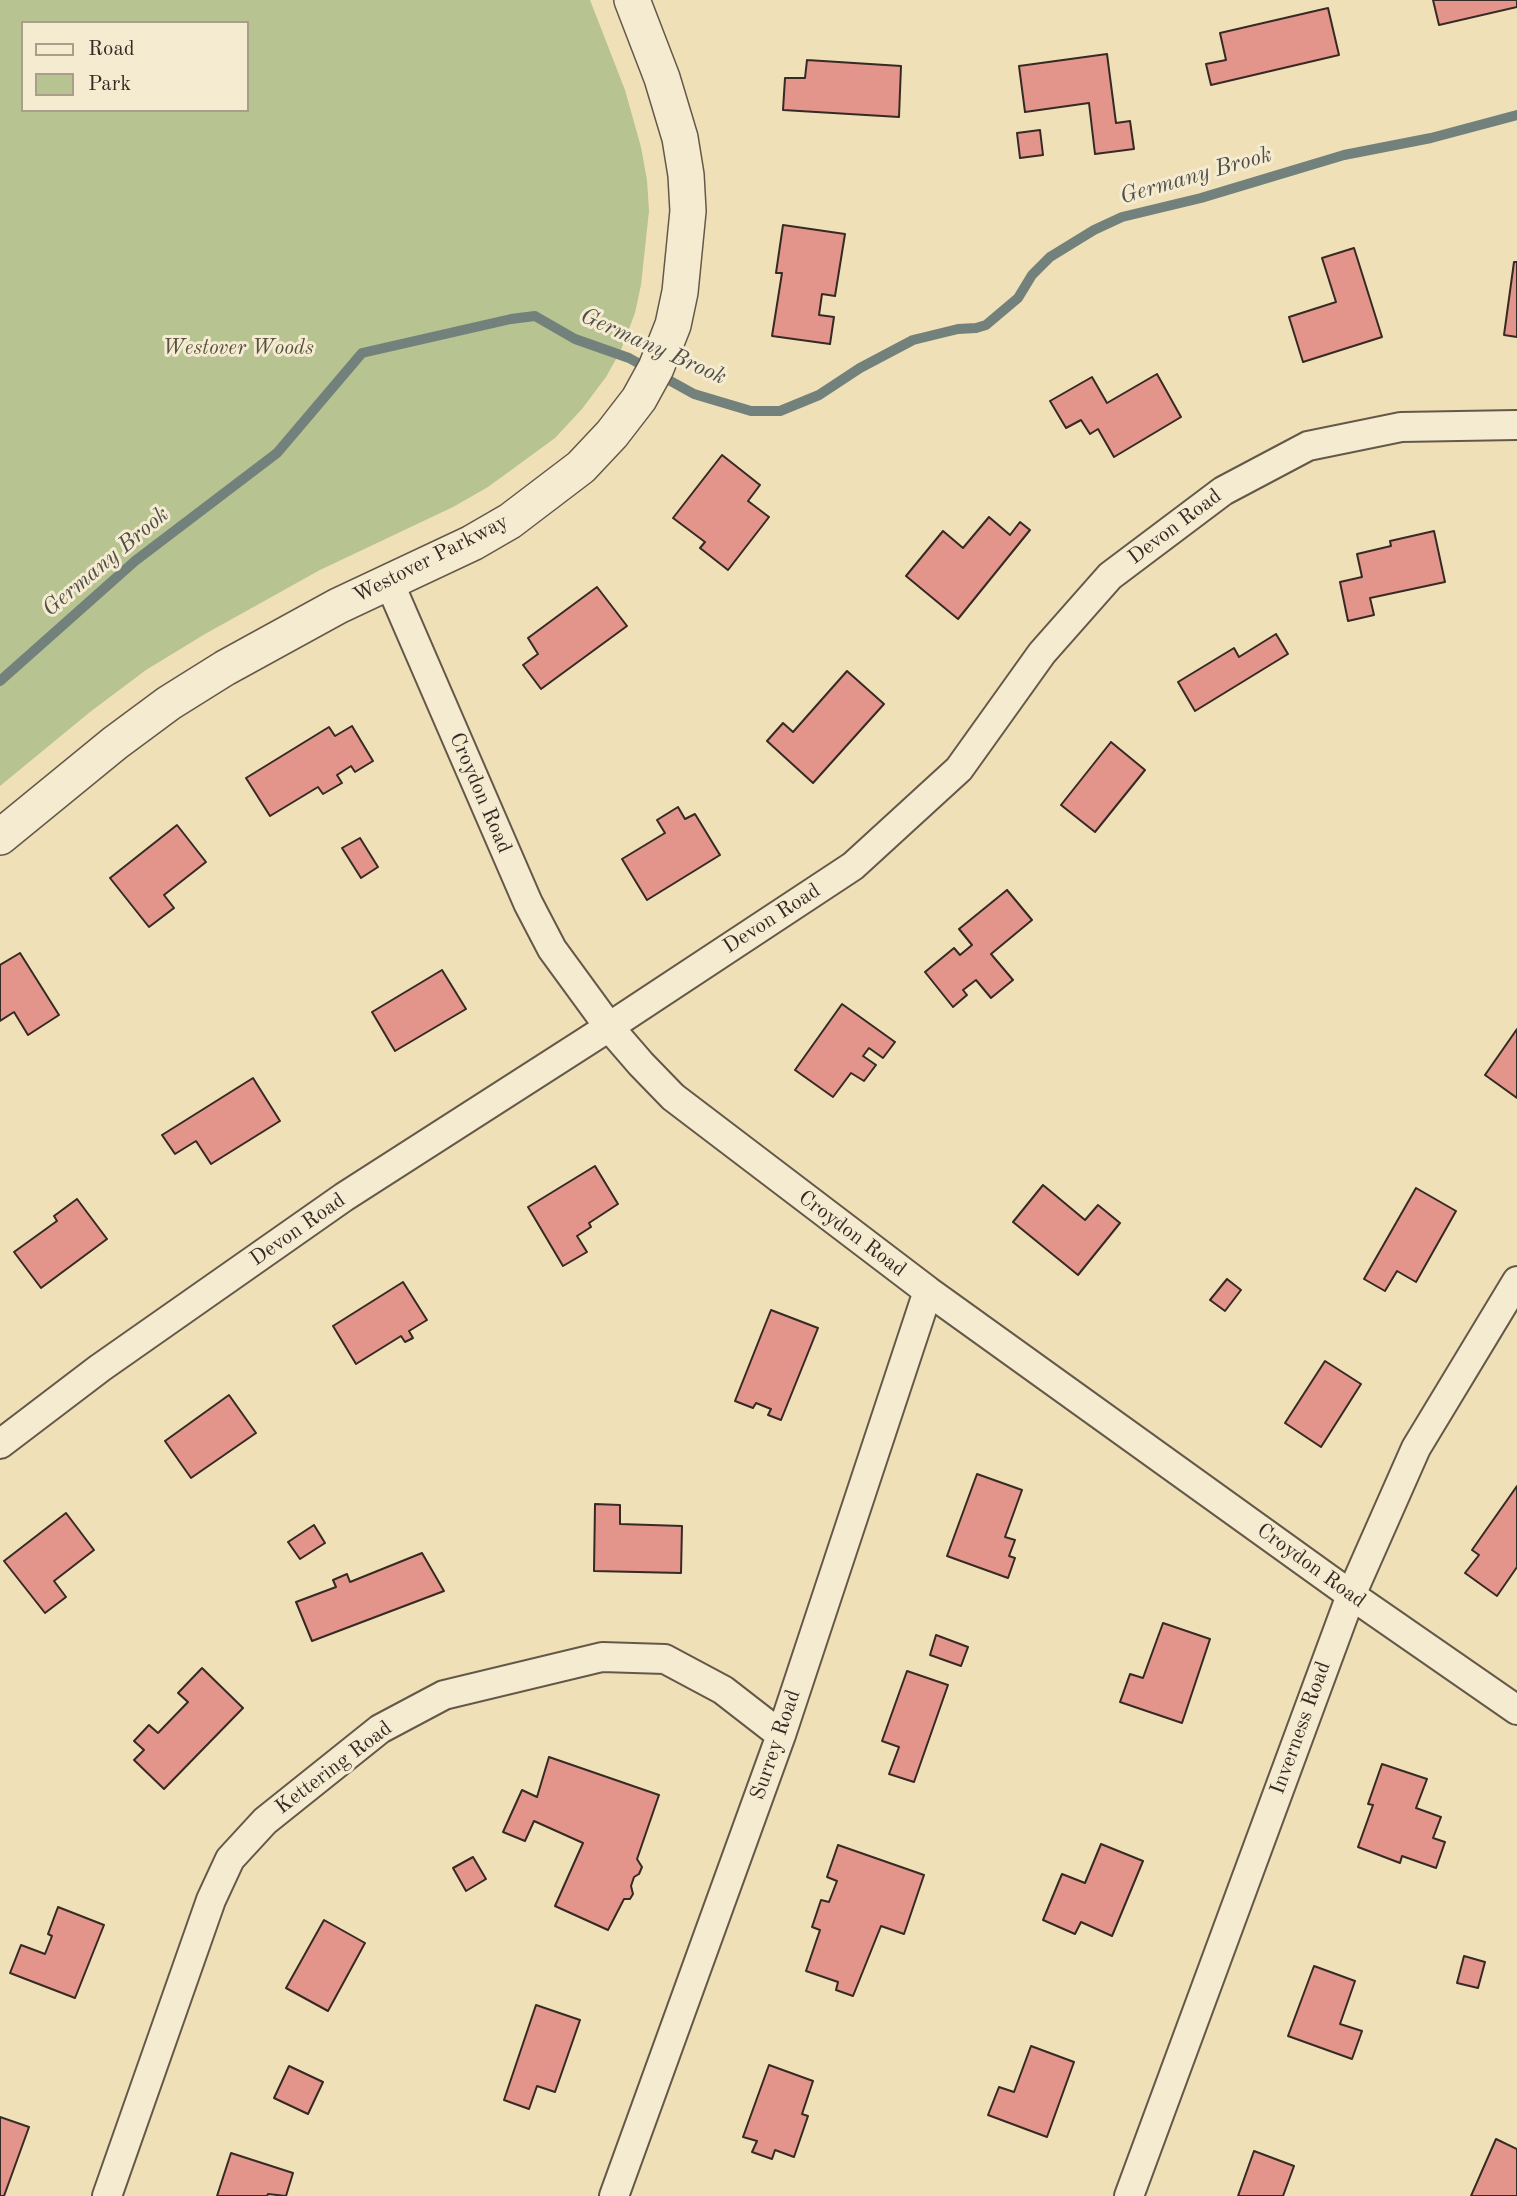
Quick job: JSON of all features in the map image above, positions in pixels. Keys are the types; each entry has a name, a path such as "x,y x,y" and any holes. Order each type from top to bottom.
{"street":[{"name":"Westover Parkway","path":"0,837 115,743 169,703 225,668 338,606 472,543 510,521 581,467 612,434 639,399 656,368 673,325 686,250 688,211 680,138 666,90 632,0"},
{"name":"Devon Road","path":"0,1444 100,1368 344,1198 853,866 959,769 1042,653 1111,576 1223,491 1308,446 1401,427 1517,425"},
{"name":"Croydon Road","path":"389,582 528,903 552,948 580,990 641,1064 682,1104 928,1291 1351,1595 1517,1710"},
{"name":"Inverness Road","path":"1129,2196 1351,1595 1416,1448 1517,1280"},
{"name":"Surrey Road","path":"614,2196 781,1735 928,1291"},
{"name":"Kettering Road","path":"107,2196 211,1900 230,1859 265,1821 380,1729 444,1695 602,1657 665,1659 723,1689 781,1735"}],"green space":[{"name":"Westover Woods","path":"0,0 590,0 625,90 641,147 649,211 641,285 635,313 621,350 606,377 582,409 555,438 488,487 453,507 320,570 205,634 146,670 0,786"}],"building":[{"path":"1433,0 1517,0 1517,7 1439,25"},
{"path":"1328,8 1339,55 1211,85 1206,64 1226,60 1220,33"},
{"path":"1107,54 1116,123 1130,121 1134,149 1095,154 1089,103 1025,112 1019,66"},
{"path":"807,60 901,66 899,117 783,110 785,78 805,78"},
{"path":"1040,130 1043,155 1020,158 1017,133"},
{"path":"783,225 845,234 835,296 822,294 819,315 834,317 830,344 772,336 782,273 776,273"},
{"path":"1354,248 1382,337 1303,362 1289,317 1336,302 1322,258"},
{"path":"1514,262 1517,262 1517,337 1504,335"},
{"path":"1157,374 1181,417 1114,457 1098,429 1090,434 1081,420 1066,428 1050,401 1092,377 1107,403"},
{"path":"722,455 760,485 748,501 769,517 728,570 700,548 705,542 673,518"},
{"path":"989,517 1010,535 1020,522 1030,530 958,619 906,576 943,531 963,548"},
{"path":"1434,531 1445,582 1370,598 1374,615 1348,621 1340,582 1362,577 1357,554 1391,546 1390,541"},
{"path":"597,587 627,626 541,689 523,665 538,654 528,638"},
{"path":"1276,634 1288,654 1195,711 1178,682 1234,648 1239,657"},
{"path":"847,671 884,704 813,783 767,741 783,723 793,732"},
{"path":"352,726 373,761 355,772 351,766 337,775 342,783 323,794 318,787 270,816 246,778 329,727 335,736"},
{"path":"1111,742 1145,770 1095,832 1061,805"},
{"path":"678,807 685,819 695,814 720,855 647,900 622,859 665,833 657,820"},
{"path":"177,825 206,862 164,895 174,908 149,927 110,878"},
{"path":"360,838 378,867 361,878 342,848"},
{"path":"1007,890 1032,920 991,954 1013,980 991,998 976,980 963,990 967,995 953,1007 925,972 954,948 960,955 972,945 959,929"},
{"path":"20,953 59,1015 28,1035 14,1012 0,1021 0,965"},
{"path":"442,970 466,1009 395,1051 372,1012"},
{"path":"842,1004 895,1042 883,1058 869,1048 863,1056 876,1065 864,1081 851,1073 833,1097 795,1070"},
{"path":"1517,1029 1517,1098 1485,1075"},
{"path":"253,1078 280,1121 211,1164 196,1141 175,1154 162,1135"},
{"path":"595,1166 618,1204 589,1223 591,1227 577,1236 587,1252 563,1266 528,1207"},
{"path":"1043,1185 1085,1220 1098,1205 1120,1223 1078,1275 1013,1222"},
{"path":"1416,1188 1456,1211 1416,1282 1397,1271 1385,1291 1364,1279"},
{"path":"77,1199 107,1239 41,1288 14,1252 57,1221 54,1216"},
{"path":"1227,1279 1241,1290 1225,1311 1210,1300"},
{"path":"403,1282 427,1320 409,1331 413,1338 405,1342 401,1336 356,1364 333,1326"},
{"path":"771,1310 818,1328 781,1420 768,1415 771,1409 756,1403 753,1408 735,1401"},
{"path":"1325,1361 1361,1384 1321,1447 1285,1423"},
{"path":"229,1395 256,1433 191,1478 165,1441"},
{"path":"977,1474 1022,1490 1005,1537 1015,1540 1009,1556 1015,1558 1008,1578 947,1556"},
{"path":"1517,1486 1517,1567 1497,1596 1465,1573 1479,1555 1472,1550"},
{"path":"595,1504 620,1505 620,1524 682,1526 681,1573 594,1571"},
{"path":"66,1513 94,1550 54,1581 66,1597 45,1613 4,1561"},
{"path":"314,1525 325,1543 300,1559 288,1542"},
{"path":"422,1553 444,1591 312,1641 296,1602 336,1587 333,1580 347,1574 350,1582"},
{"path":"1163,1623 1210,1639 1182,1723 1120,1702 1130,1674 1143,1678"},
{"path":"936,1635 968,1647 961,1666 930,1655"},
{"path":"202,1668 243,1708 164,1789 134,1760 144,1750 134,1741 149,1725 158,1733 188,1702 178,1693"},
{"path":"907,1671 948,1685 914,1782 889,1774 899,1747 882,1741"},
{"path":"549,1757 659,1795 637,1859 642,1867 631,1886 633,1894 630,1899 624,1899 608,1930 555,1906 583,1843 534,1821 525,1841 503,1832 522,1790 537,1797"},
{"path":"1382,1764 1427,1779 1416,1808 1441,1817 1433,1838 1445,1842 1436,1868 1402,1856 1400,1863 1358,1847 1373,1805 1368,1804"},
{"path":"1101,1844 1143,1861 1112,1936 1081,1922 1075,1934 1043,1920 1062,1874 1085,1883"},
{"path":"838,1845 924,1875 904,1934 881,1926 853,1996 836,1990 838,1982 806,1971 820,1930 812,1927 821,1900 829,1902 837,1881 827,1877"},
{"path":"473,1857 486,1879 466,1891 453,1868"},
{"path":"58,1907 104,1925 75,1998 10,1973 21,1945 45,1954 52,1936 48,1934"},
{"path":"324,1920 365,1943 328,2011 286,1988"},
{"path":"1464,1956 1485,1962 1478,1988 1457,1983"},
{"path":"1314,1966 1355,1981 1340,2024 1362,2031 1352,2059 1288,2036"},
{"path":"536,2005 580,2020 555,2092 537,2086 529,2109 504,2100"},
{"path":"1031,2046 1074,2062 1047,2137 988,2115 999,2087 1014,2092"},
{"path":"769,2065 813,2081 802,2114 808,2116 794,2157 775,2150 772,2159 752,2152 757,2141 743,2137"},
{"path":"289,2066 323,2082 308,2114 274,2098"},
{"path":"0,2117 29,2127 4,2196 0,2196"},
{"path":"1496,2139 1517,2149 1517,2196 1471,2196"},
{"path":"1254,2151 1294,2166 1283,2196 1238,2196"},
{"path":"231,2153 293,2173 286,2196 217,2196"}],"waterway":[{"name":"Germany Brook","path":"0,681 135,561 277,453 362,353 535,316 575,339 629,358 694,394 751,411 780,411 819,395 860,368 913,340 986,325 1018,298 1032,275 1050,257 1094,230 1122,217 1201,198 1344,155 1431,138 1517,115"}]}
